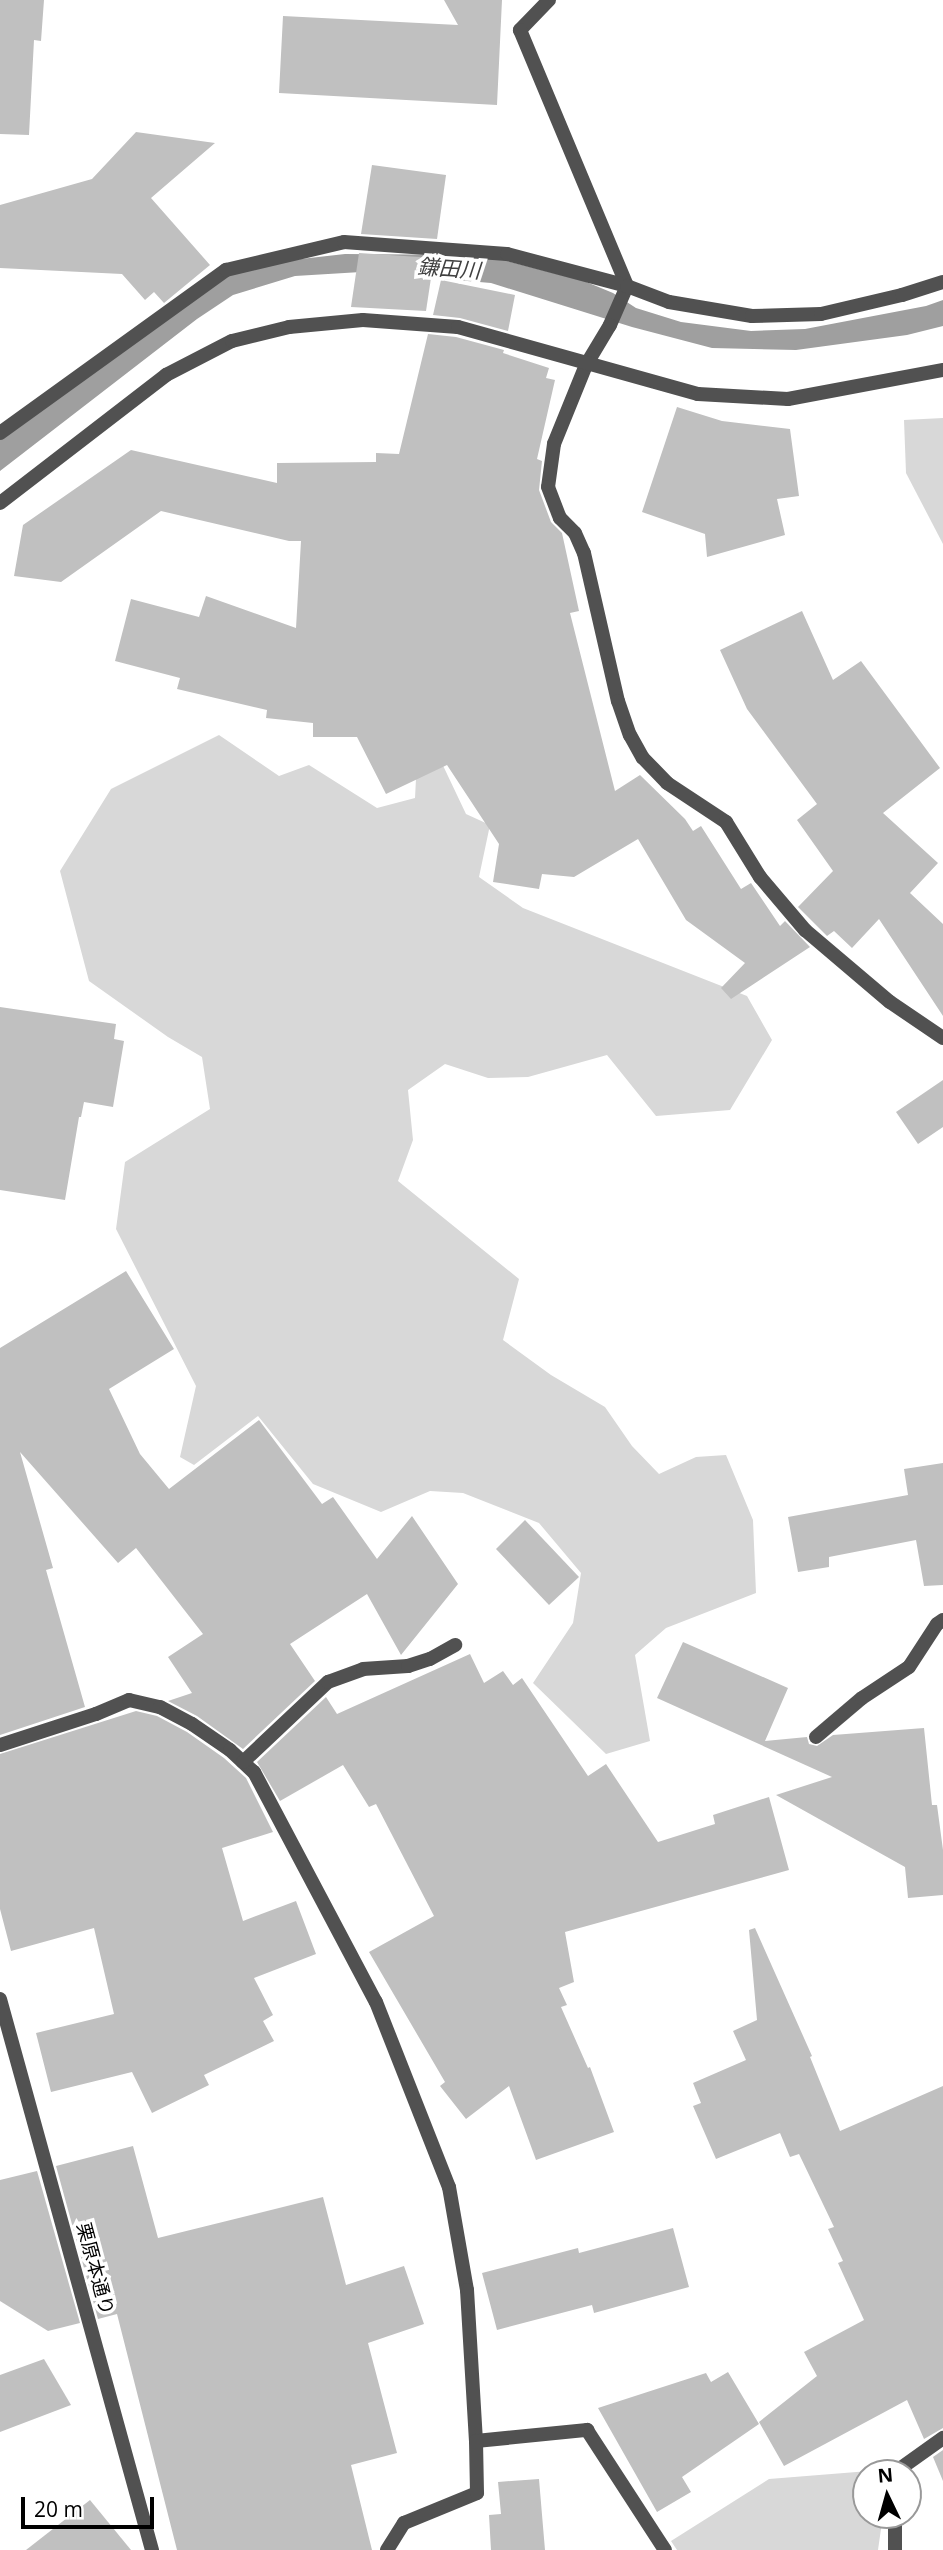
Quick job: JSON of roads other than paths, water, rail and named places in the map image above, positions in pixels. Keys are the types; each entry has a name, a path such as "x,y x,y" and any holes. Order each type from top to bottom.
{"street":[{"path":"549,0 520,30 626,290 610,325 586,365 554,444 548,487 560,518 575,533 584,553 618,701 630,735 643,758 667,783 726,822 760,877 805,930 881,995 943,1038"},
{"path":"0,433 226,270 344,243 507,254 669,302 752,316 821,314 902,295 943,282"},
{"path":"0,503 166,375 232,341 289,327 363,320 458,327 586,365 698,394 788,399 943,370"},
{"path":"816,1737 862,1698 909,1667 937,1624 943,1620"},
{"path":"243,1762 328,1682 363,1670 408,1665 430,1659 455,1645"},
{"path":"0,1745 96,1714 129,1699 160,1707 192,1724 254,1772 376,2002 449,2186 467,2290 476,2441 477,2493 404,2524 387,2550"},
{"name":"栗原本通り","path":"0,1999 152,2550"},
{"path":"476,2441 587,2430 665,2550"},
{"path":"914,2459 943,2438"},
{"path":"895,2529 895,2550"}],"water":[{"name":"鎌田川","path":"345,254 484,255 584,281 613,293 636,308 681,322 751,331 805,329 926,306 943,300 943,326 907,335 796,350 712,348 632,327 491,283 361,272 295,276 233,295 197,319 0,471 0,439 166,310 234,273 274,262"}]}
